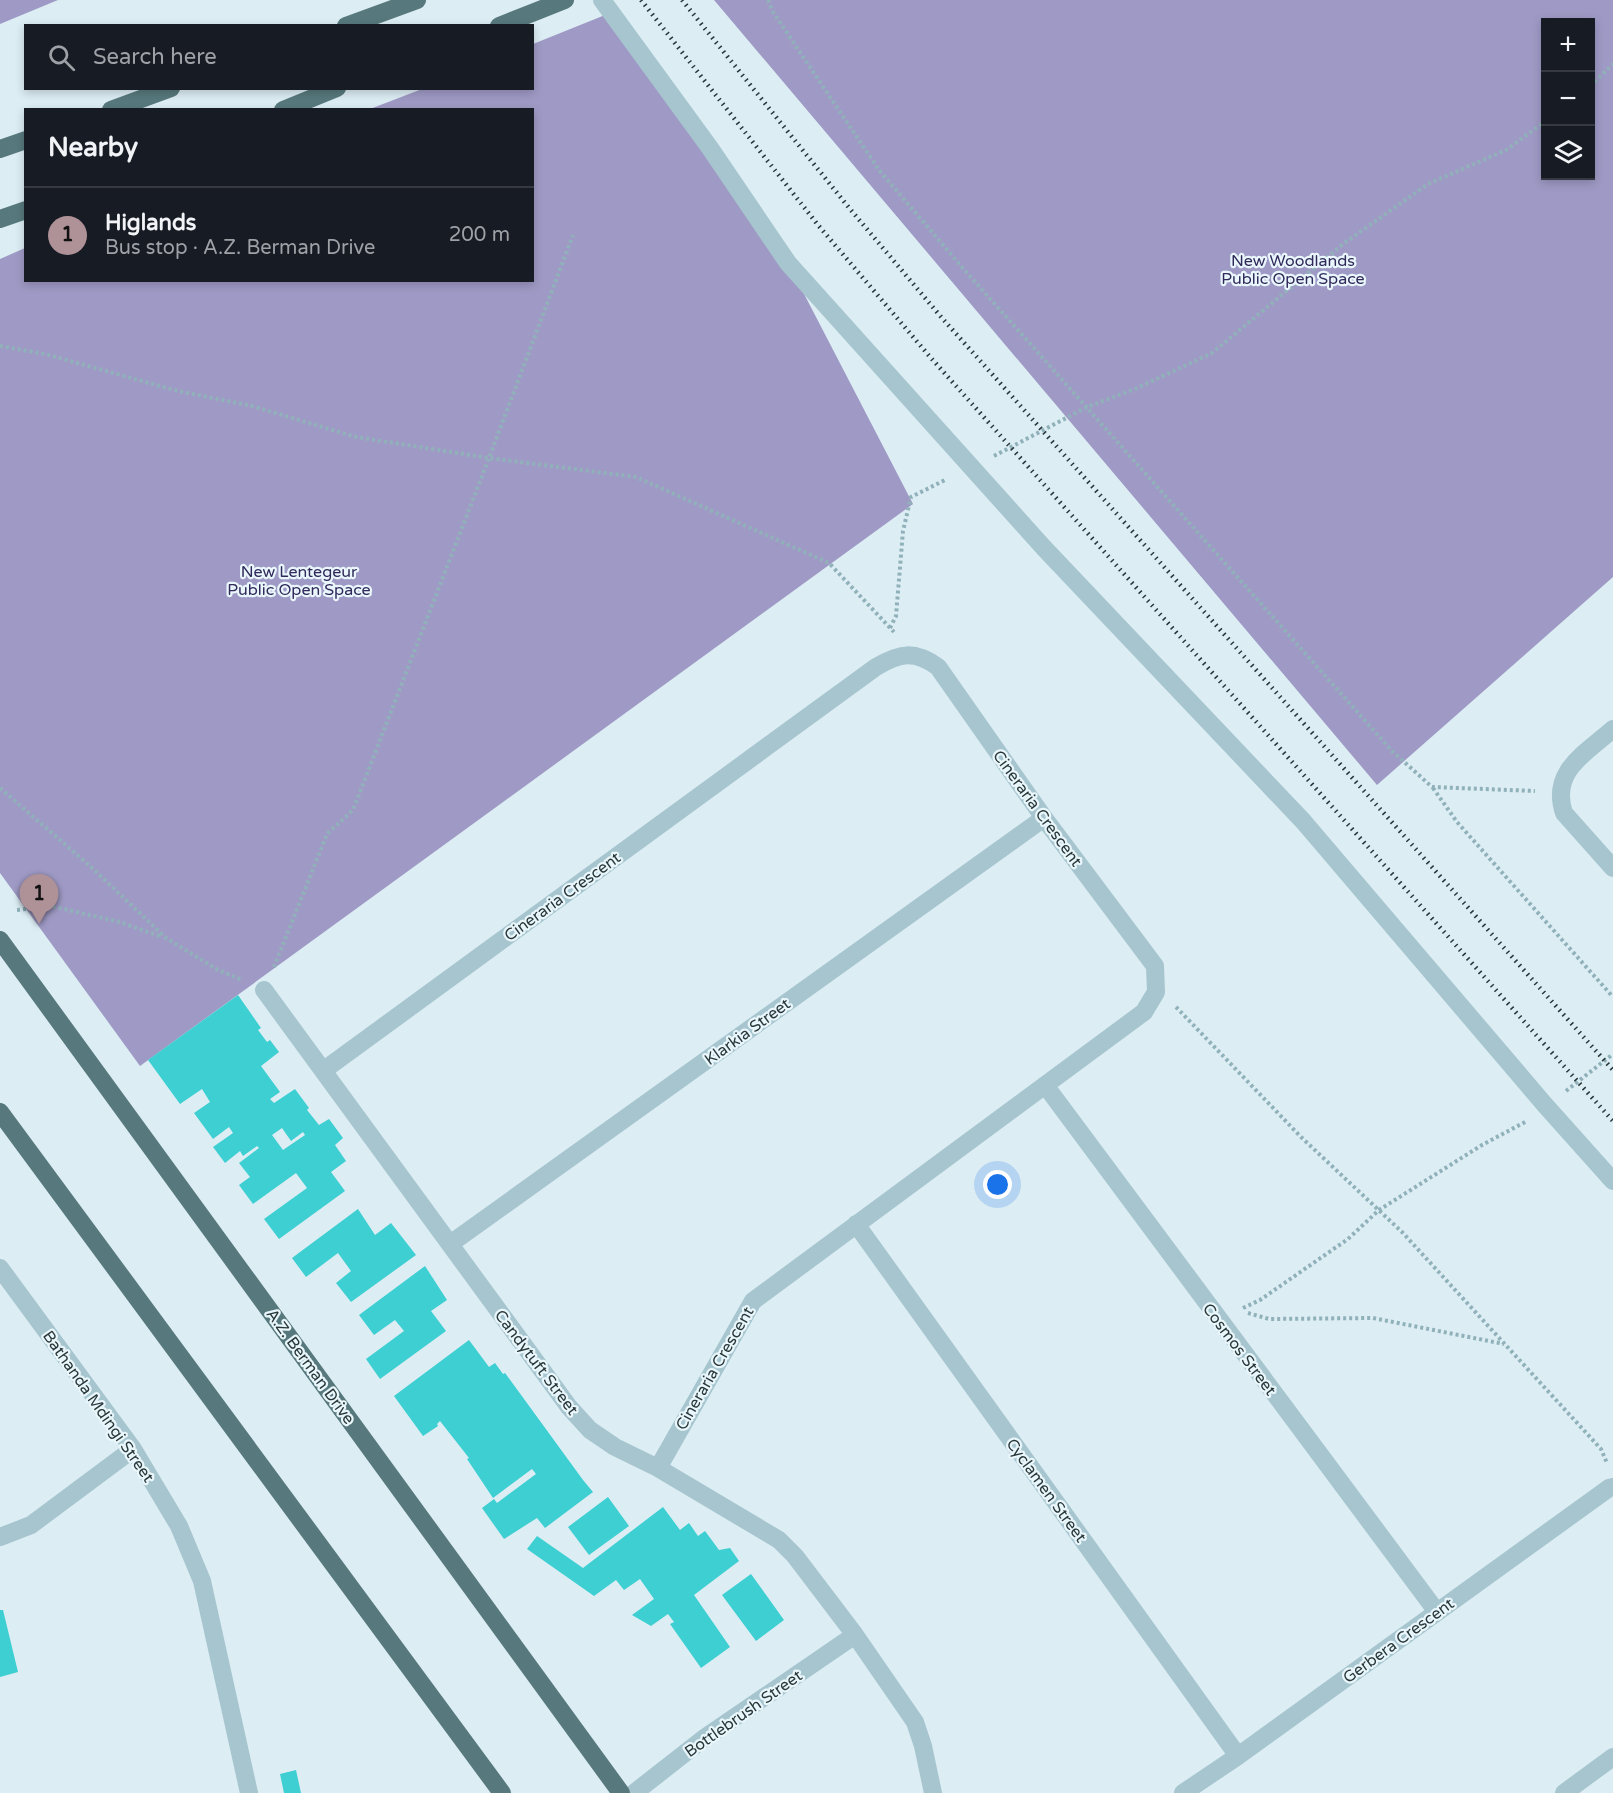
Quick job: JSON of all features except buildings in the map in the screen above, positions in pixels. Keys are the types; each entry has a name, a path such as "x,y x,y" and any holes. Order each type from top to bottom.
{"main road":[{"path":"351,24 417,0"},
{"path":"504,24 565,0"},
{"path":"116,108 166,90"},
{"path":"288,108 332,90"},
{"path":"0,149 24,141"},
{"path":"0,219 24,211"},
{"name":"A.Z. Berman Drive","path":"0,940 621,1793"},
{"path":"0,1112 502,1793"}],"street":[{"path":"602,0 710,148 788,263 1044,548 1303,821 1545,1105 1613,1181"},
{"name":"Cineraria Crescent","path":"324,1070 876,667 895,656 915,655 927,659 938,667 1044,819 1155,966 1156,992 1144,1012 753,1301 658,1468"},
{"path":"1613,729 1568,770 1560,790 1564,813 1613,868"},
{"name":"Klarkia Street","path":"450,1245 1044,819"},
{"name":"Candytuft Street","path":"264,990 568,1407 598,1436 658,1468 779,1540 795,1556 855,1635 915,1722 923,1746 933,1793"},
{"name":"Cosmos Street","path":"1045,1085 1437,1612"},
{"name":"Cyclamen Street","path":"856,1224 1238,1756"},
{"name":"Bathanda Mdingi Street","path":"0,1268 133,1449 179,1527 202,1581 248,1793"},
{"path":"0,1537 31,1525 133,1449"},
{"name":"Gerbera Crescent","path":"1183,1793 1238,1756 1611,1487"},
{"name":"Bottlebrush Street","path":"634,1793 703,1739 855,1635"},
{"path":"1564,1793 1613,1757"}],"path":[{"path":"768,0 773,12 879,170 961,266 1392,751 1432,788 1457,822 1613,997"},
{"path":"1595,81 1613,64"},
{"path":"890,628 896,616 903,531 911,496 973,468 1088,407 1135,389 1212,353 1343,244 1428,184 1506,150 1541,124"},
{"path":"0,788 90,866 166,938 218,970 264,990 327,834 353,810 573,235"},
{"path":"0,346 45,354 178,391 252,406 356,437 489,458 636,477 829,562 915,655"},
{"path":"1432,788 1560,790"},
{"path":"17,910 51,906 120,922 166,938"},
{"path":"1156,992 1179,1010 1301,1137 1402,1232 1505,1344 1601,1449 1607,1462 1611,1487"},
{"path":"1505,1344 1373,1318 1269,1319 1240,1310 1260,1300 1348,1239 1379,1210 1482,1145 1530,1119 1613,1054"}],"green space":[{"path":"0,0 58,0 0,24"},
{"name":"New Woodlands Public Open Space","path":"714,0 1613,0 1613,577 1377,785"},
{"name":"New Lentegeur Public Open Space","path":"610,13 788,263 913,504 140,1066 0,873 0,259 24,248 24,282 534,282 534,108 373,108 419,90 534,90 534,44"}],"railway":[{"path":"641,0 818,225 931,358 1613,1121"},
{"path":"682,0 850,209 942,318 1613,1070"}],"place":[{"name":"Higlands","path":"39,924"}]}
